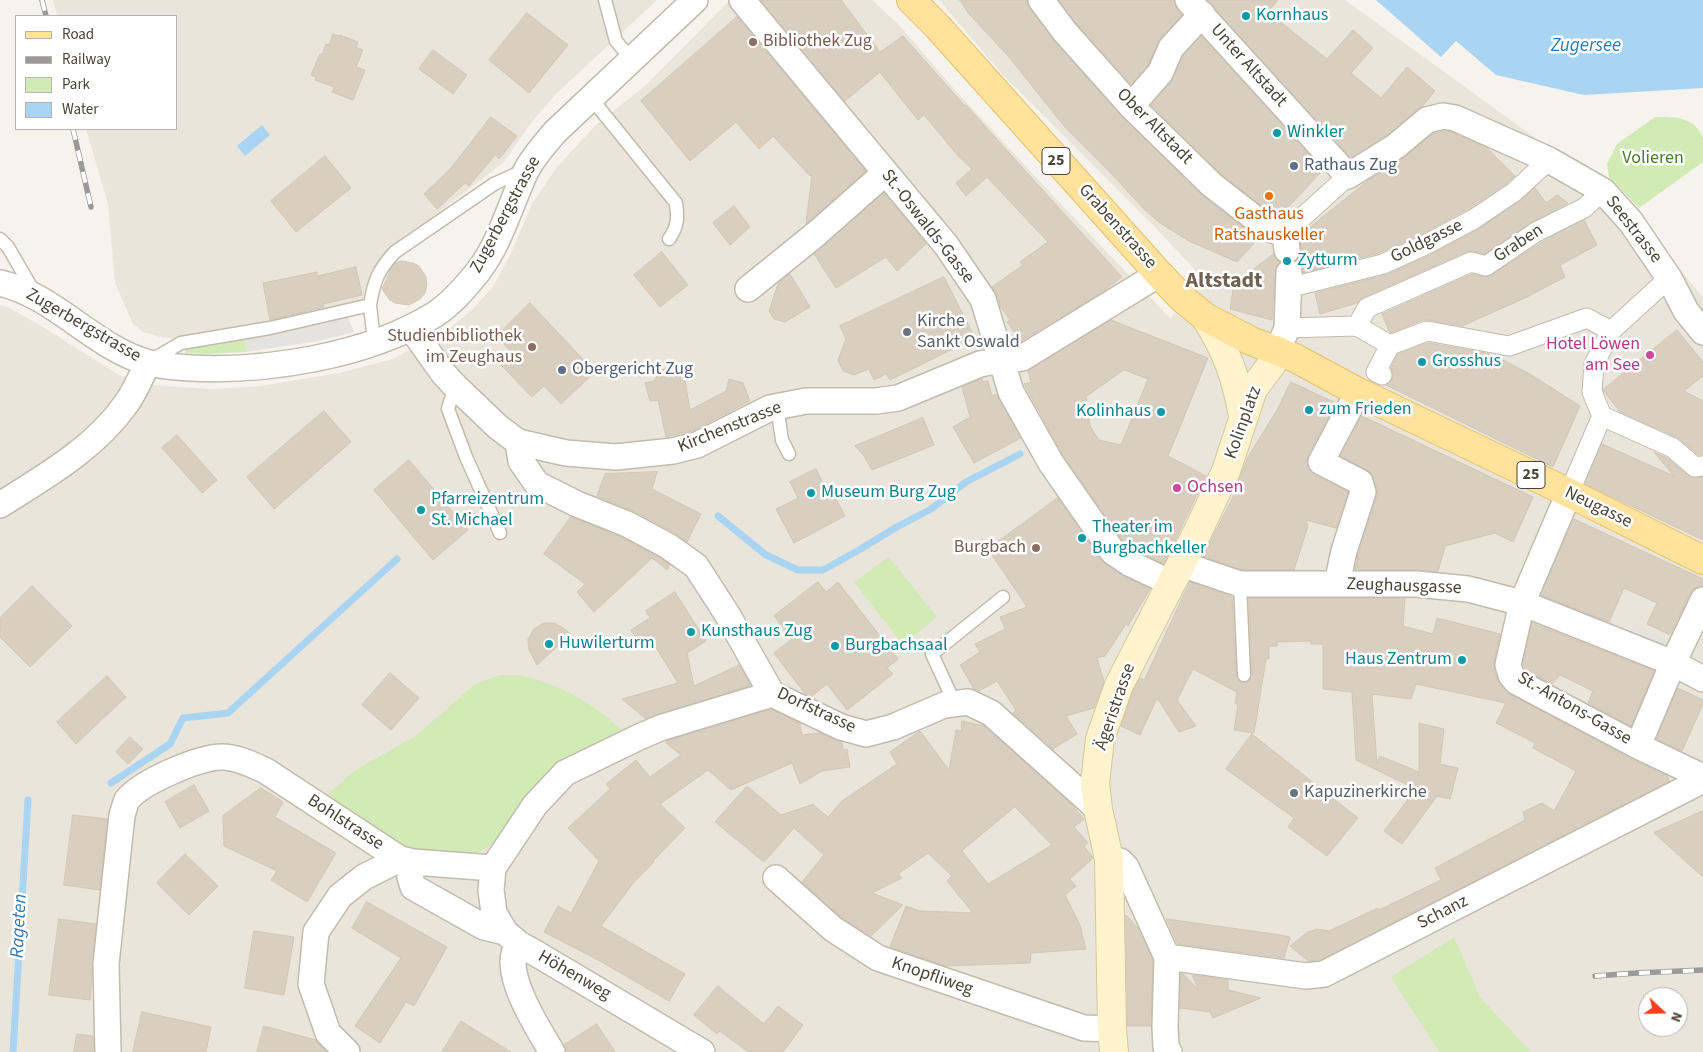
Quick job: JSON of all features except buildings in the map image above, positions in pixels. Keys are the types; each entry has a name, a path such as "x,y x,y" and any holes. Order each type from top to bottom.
{"main road":[{"name":"Grabenstrasse","path":"912,0 1159,274 1182,298 1205,317"},
{"name":"25","path":"1205,317 1251,341 1283,339 1295,358 1358,392"},
{"path":"1205,317 1220,340 1230,364 1238,386 1243,418"},
{"name":"Kolinplatz","path":"1226,471 1253,389 1272,364 1283,339"},
{"name":"Neugasse","path":"1358,392 1703,560"},
{"name":"Ägeristrasse","path":"1113,1040 1109,859 1098,809 1095,783 1100,739 1119,685 1226,471"}],"street":[{"name":"Zugerbergstrasse","path":"0,282 36,296 114,347 148,363 164,366 230,369 260,367 330,354 374,342 411,328 452,302 478,271 497,238 527,169 555,132 695,0"},
{"name":"St.-Oswalds-Gasse","path":"742,0 946,245 983,299 1011,392 1051,463 1113,552 1131,564 1176,574"},
{"name":"Ober Altstadt","path":"1041,0 1065,32 1131,106 1212,185 1266,227 1275,231 1287,261"},
{"path":"1131,106 1160,73 1171,48 1195,7"},
{"name":"Unter Altstadt","path":"1195,7 1348,176"},
{"name":"Seestrasse","path":"1348,176 1396,146 1427,120 1443,116 1455,118 1549,160 1603,191 1631,222 1669,278 1686,311 1703,332"},
{"name":"Goldgasse","path":"1287,261 1383,264 1474,219 1514,192 1549,160"},
{"path":"748,289 816,234 885,173"},
{"path":"1287,261 1348,176"},
{"name":"Graben","path":"1357,326 1367,308 1472,262 1486,266 1536,232 1584,208 1603,191"},
{"name":"Kolinplatz","path":"1283,339 1287,261"},
{"name":"Kirchenstrasse","path":"411,328 443,374 498,427 518,442 566,453 616,457 673,451 697,445 762,412 778,415 806,401 876,401 898,398 980,364 1022,358 1159,274"},
{"path":"1669,278 1611,331 1594,364 1592,392 1602,416 1673,448 1695,467 1703,466"},
{"path":"1382,376 1376,372 1390,344 1426,331 1510,346 1587,318 1611,331"},
{"path":"1283,339 1357,326 1390,344"},
{"path":"0,505 70,460 98,436 127,403 148,363"},
{"path":"1338,584 1344,551 1363,492 1360,482 1321,462 1358,392"},
{"path":"1570,494 1602,416"},
{"name":"Dorfstrasse","path":"518,442 522,460 537,484 577,504 627,524 668,546 696,566 727,614 772,694 841,727 866,734 893,727 944,705 968,702 991,712 1098,809"},
{"name":"St.-Antons-Gasse","path":"1570,494 1522,603 1508,665 1511,675 1517,682 1703,778"},
{"name":"Zeughausgasse","path":"1176,574 1240,584 1416,584 1468,589 1522,603 1673,663 1703,679"},
{"path":"1638,746 1673,663 1703,600"},
{"path":"552,1052 528,1012 514,973 512,938 494,913 491,890 493,868 535,805 565,772 660,728 772,694"},
{"name":"Bohlstrasse","path":"108,1052 106,964 122,815 127,800 149,782 194,762 222,757 247,763 266,771 407,861 493,868"},
{"name":"Schanz","path":"1167,957 1306,976 1324,974 1703,778"},
{"path":"1109,859 1120,860 1126,867 1167,957 1165,1027 1166,1047 1169,1052"},
{"path":"347,1052 328,1034 311,984 316,932 340,896 364,877 407,861"},
{"name":"Höhenweg","path":"407,861 413,887 484,927 512,938 702,1052"},
{"name":"Knopfliweg","path":"776,878 833,929 878,958 1084,1028 1113,1040"}],"lane":[{"path":"605,0 616,41 631,60"},
{"path":"591,98 676,204 678,220 669,239"},
{"path":"374,342 370,305 374,284 382,266 395,252 494,184 527,169"},
{"path":"0,239 8,247 36,296"},
{"path":"148,363 181,342 270,328 370,305"},
{"path":"455,386 448,409 466,457 500,533"},
{"path":"778,415 782,440 789,454"},
{"path":"1240,584 1244,675"},
{"path":"955,704 932,654 1003,597"}],"shaded area":[{"path":"53,0 657,0 556,94 530,124 504,162 400,242 368,302 177,339 143,332 133,324 115,283 108,204 86,130 178,130 178,15 57,15"},
{"path":"730,0 872,0 901,27 955,90 1171,319 1198,273 1153,225 1002,74 939,0 1345,0 1621,200 1703,297 1703,1052 0,1052 0,305 40,325 119,375 152,385 213,389 261,386 339,373 393,359 451,327 473,309 494,285 511,253 532,204 557,167 595,126 647,84"},
{"path":"347,315 354,332 319,341 246,352 245,336"},
{"path":"74,437 78,443 0,495 0,486 41,461"},
{"path":"1634,624 1668,641 1662,654 1627,638"}],"green space":[{"name":"Volieren","path":"1655,117 1683,119 1695,125 1703,138 1703,162 1639,208 1609,177 1607,164 1617,144"},
{"path":"245,336 246,352 185,353 185,345"},
{"path":"889,557 937,617 903,645 854,582"},
{"path":"500,675 527,677 566,691 590,705 623,731 567,761 493,844 477,853 412,850 327,795 354,771 417,735 475,684"},
{"path":"1454,937 1480,997 1531,1052 1439,1052 1391,977"}],"water":[{"name":"Zugersee","path":"1376,0 1703,0 1703,88 1584,95 1496,75 1456,41 1441,57"},
{"path":"262,125 270,135 245,156 237,146"}],"waterway":[{"path":"718,516 766,555 798,570 823,570 931,509 966,482 1020,454"},
{"path":"111,783 170,744 183,718 228,713 397,559"},
{"name":"Rageten","path":"13,1052 28,800"}],"railway":[{"path":"42,0 46,15"},
{"path":"73,130 91,207"},
{"path":"1595,976 1703,970"}],"place":[{"name":"Kornhaus","path":"1246,16"},
{"name":"Bibliothek Zug","path":"753,42"},
{"name":"Winkler","path":"1277,133"},
{"name":"Rathaus Zug","path":"1294,166"},
{"name":"Gasthaus Ratshauskeller","path":"1269,196"},
{"name":"Zytturm","path":"1287,261"},
{"name":"Kirche Sankt Oswald","path":"907,332"},
{"name":"Studienbibliothek im Zeughaus","path":"532,347"},
{"name":"Hotel Löwen am See","path":"1650,355"},
{"name":"Grosshus","path":"1422,362"},
{"name":"Obergericht Zug","path":"562,370"},
{"name":"zum Frieden","path":"1309,410"},
{"name":"Kolinhaus","path":"1161,412"},
{"name":"Ochsen","path":"1177,488"},
{"name":"Museum Burg Zug","path":"811,493"},
{"name":"Pfarreizentrum St. Michael","path":"421,510"},
{"name":"Theater im Burgbachkeller","path":"1082,538"},
{"name":"Burgbach","path":"1036,548"},
{"name":"Kunsthaus Zug","path":"691,632"},
{"name":"Huwilerturm","path":"549,644"},
{"name":"Burgbachsaal","path":"835,646"},
{"name":"Haus Zentrum","path":"1462,660"},
{"name":"Kapuzinerkirche","path":"1294,793"}],"district":[{"name":"Altstadt","path":"1224,282"}]}
